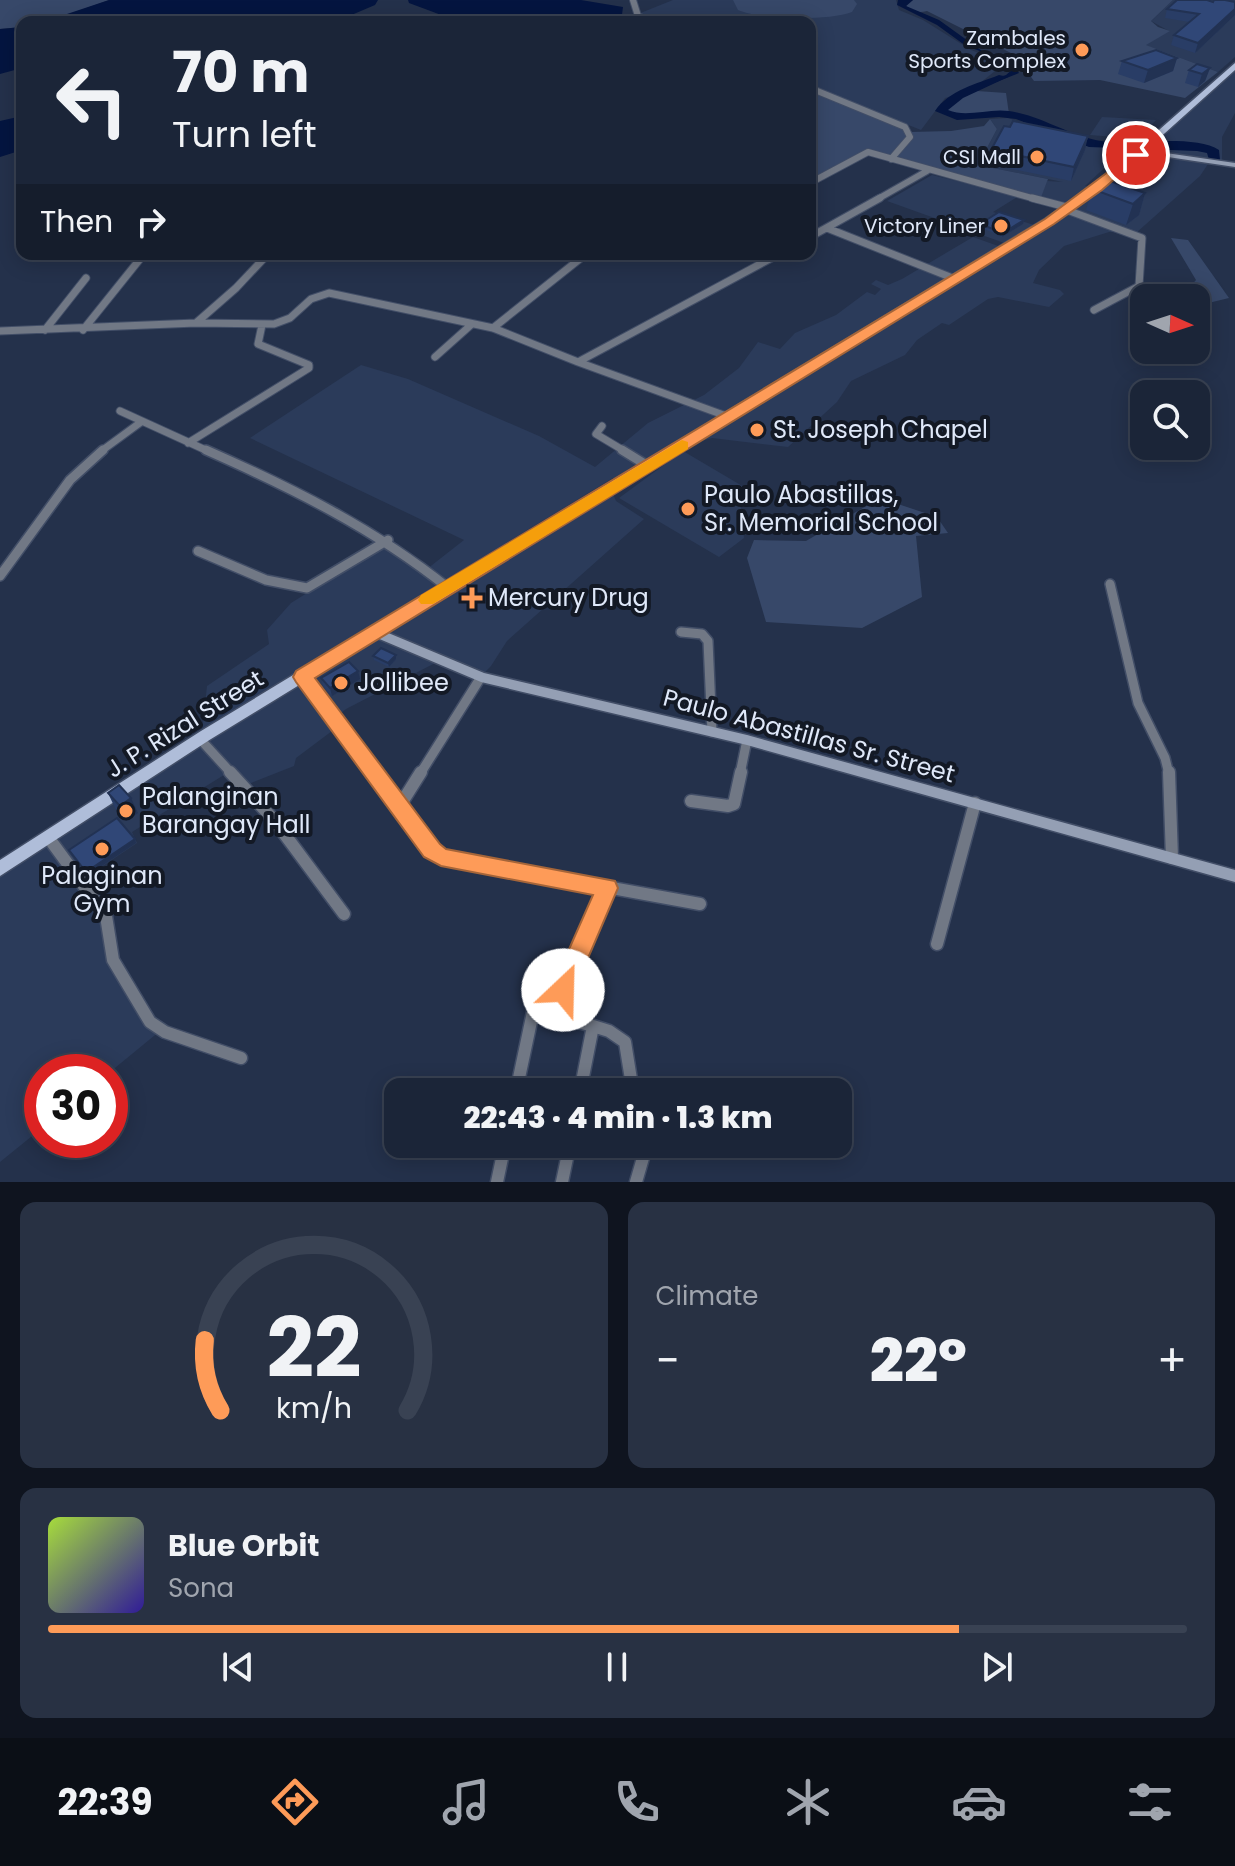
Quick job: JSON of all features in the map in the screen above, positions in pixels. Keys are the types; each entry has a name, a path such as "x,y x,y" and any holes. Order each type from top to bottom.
{"main road":[{"name":"J. P. Rizal Street","path":"0,869 200,739 1068,209 1145,147 1235,66"},
{"path":"1145,147 1235,165"},
{"name":"Paulo Abastillas Sr. Street","path":"374,632 481,677 747,740 1235,876"}],"street":[{"path":"816,90 905,127 910,137 891,159"},
{"path":"816,180 868,152 1068,209 1142,238 1139,286 1094,310"},
{"path":"816,234 927,171"},
{"path":"827,228 955,279"},
{"path":"83,330 139,260"},
{"path":"196,323 262,260"},
{"path":"493,328 578,260"},
{"path":"578,362 768,260"},
{"path":"45,330 86,278"},
{"path":"0,331 196,323 262,325 290,318 311,299 329,293 493,328 729,417"},
{"path":"435,357 472,324"},
{"path":"188,443 309,368 309,365 258,344 262,325"},
{"path":"120,411 351,519 388,540 447,587"},
{"path":"2,570 70,480 104,449 141,422"},
{"path":"602,426 596,434 648,466"},
{"path":"198,551 242,570 293,587 307,588 388,540"},
{"path":"1110,584 1138,703 1165,758 1171,781 1172,858"},
{"path":"681,632 702,634 708,641 712,732"},
{"path":"303,677 399,807 441,857 700,904"},
{"path":"399,807 481,677"},
{"path":"200,739 274,820 344,914"},
{"path":"691,801 731,807 734,804 747,740"},
{"path":"937,944 975,803"},
{"path":"48,837 106,916 113,960 150,1022 165,1032 241,1058"},
{"path":"552,1015 607,888"},
{"path":"519,1078 533,1012 618,1033 625,1040 631,1078"},
{"path":"583,1078 593,1026"},
{"path":"497,1182 502,1158"},
{"path":"562,1182 567,1158"},
{"path":"636,1182 643,1158"}],"shaded area":[{"path":"0,0 109,0 64,16 16,16 16,28 0,29"},
{"path":"109,0 378,0 375,5 349,16 61,16"},
{"path":"408,0 581,0 623,7 622,16 444,16"},
{"path":"673,0 896,0 899,10 923,20 971,50 1005,63 970,91 945,98 921,130 816,88 816,16 638,14"},
{"path":"733,0 854,0 857,4 852,12 827,17 762,16 738,10"},
{"path":"898,0 913,0 906,6 939,20 982,51 1009,59 1019,73 981,88 1013,69 1002,59 966,46 937,25 897,5"},
{"name":"Zambales Sports Complex","path":"913,0 1173,0 1151,21 1170,31 1146,45 1218,72 1185,98 1100,80 1034,81 1015,55 927,11 911,10 906,6"},
{"path":"1173,0 1235,0 1235,57 1218,72 1145,45 1169,31 1151,21"},
{"path":"16,28 16,70 0,74 0,29"},
{"path":"1235,66 1235,113 1222,137 1222,162 1145,151"},
{"path":"816,91 902,127 907,137 888,158 866,152 816,179"},
{"path":"977,91 1006,93 1009,114 958,117 941,111 952,97"},
{"path":"16,117 16,152 0,157 0,121"},
{"path":"1102,117 1156,120 1139,139 1090,135"},
{"path":"1008,118 1080,142 1128,146 1085,186 1097,188 1138,152 1208,164 1200,176 1136,233 1109,232 1064,246 1039,270 1033,283 1060,290 1064,294 1049,307 998,297 988,299 949,325 942,323 917,340 905,355 851,381 837,402 788,447 712,438 695,443 689,441 620,483 613,478 506,543 513,548 611,489 616,501 644,519 507,641 480,677 439,661 346,709 335,718 340,725 296,758 294,766 246,785 232,770 132,832 137,843 85,878 54,834 447,588 427,569 464,540 250,438 361,365 408,379 539,436 595,467 648,423 704,395 739,368 758,342 780,349 795,333 836,315 867,292 875,295 881,289 871,284 876,280 888,285 902,279 973,237 1001,247 1069,208 1039,201 1047,181 1063,182 978,165 997,129 990,119"},
{"path":"990,119 997,129 978,165 1048,179 1040,200 891,159 910,132 984,126"},
{"path":"932,175 1019,196 993,212 1034,225 1007,244 887,201"},
{"path":"1171,238 1188,240 1229,298 1210,303 1210,284 1192,284 1196,280"},
{"name":"Paulo Abastillas, Sr. Memorial School","path":"683,451 744,487 740,500 744,538 719,557 619,498"},
{"path":"880,498 937,517 948,533 916,536 922,597 862,628 766,622 747,558 754,540 806,541"},
{"path":"387,543 443,589 202,732 207,686 269,644 267,630 291,603"},
{"path":"47,842 104,918 108,940 160,1031 128,1057 128,1054 24,1054 24,1143 0,1162 0,873"}],"building":[{"path":"1177,0 1225,0 1235,2 1235,9 1198,43 1174,35 1199,14 1167,9"},
{"path":"1156,50 1177,58 1148,70 1122,61"},
{"path":"1197,64 1210,68 1202,74 1189,70"},
{"path":"1013,121 1088,136 1074,167 991,150 1004,126 1010,127"},
{"path":"1104,179 1145,193 1133,204 1092,189"},
{"name":"Victory Liner","path":"999,212 1024,220 1003,233 980,224"},
{"path":"381,648 396,655 388,663 373,656"},
{"path":"349,662 358,671 330,688 321,678"},
{"path":"119,785 131,798 120,806 108,793"},
{"name":"Palaginan Gym","path":"117,818 135,839 86,872 69,850"}],"waterway":[{"path":"1003,77 951,100 941,111 966,117 999,113 1018,116 1089,143 1197,147 1213,150 1214,160"}],"slow traffic":[{"path":"427,600 682,445"}],"place":[{"name":"Zambales Sports Complex","path":"1082,50"},
{"name":"CSI Mall","path":"1037,157"},
{"name":"Victory Liner","path":"1001,226"},
{"name":"St. Joseph Chapel","path":"757,430"},
{"name":"Paulo Abastillas, Sr. Memorial School","path":"688,509"},
{"name":"Mercury Drug","path":"472,598"},
{"name":"Jollibee","path":"341,683"},
{"name":"Palanginan Barangay Hall","path":"126,811"},
{"name":"Palaginan Gym","path":"102,849"}],"route":[{"path":"563,990 607,888 441,857 432,850 303,677 1067,210 1136,155"}]}
